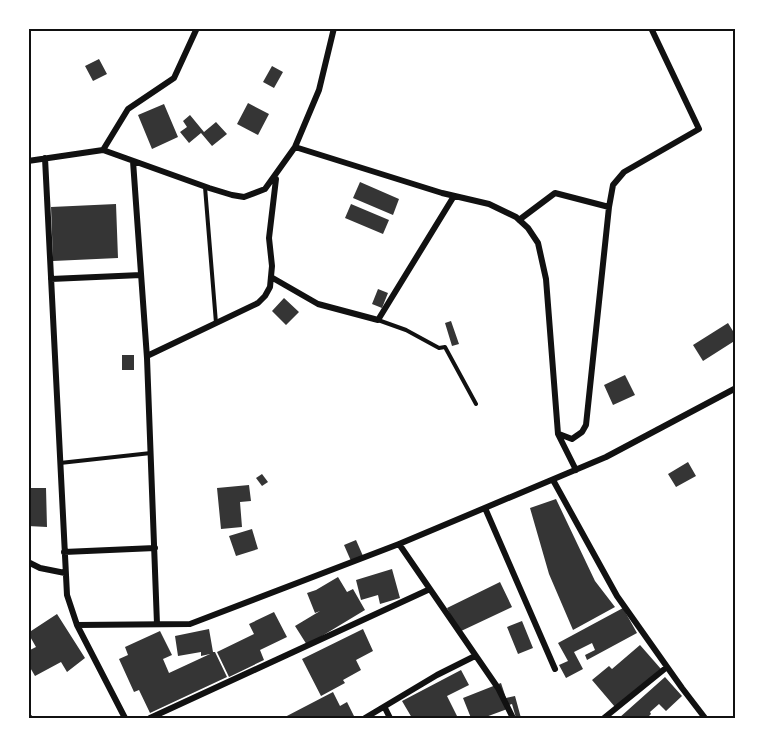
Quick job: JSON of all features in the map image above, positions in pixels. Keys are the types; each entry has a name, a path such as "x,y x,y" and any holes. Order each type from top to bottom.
{"street":[{"path":"103,150 128,109 174,78 197,28"},
{"path":"28,161 103,150 205,187 244,197 265,189 295,147 319,90 334,28"},
{"path":"558,434 572,439 586,426 613,185 624,172 699,129 651,28"},
{"path":"295,147 454,196 489,204 519,220 528,228 538,243 546,279 558,434 576,470"},
{"path":"45,158 67,595 77,625 125,718"},
{"path":"133,161 147,356 157,624"},
{"path":"147,356 258,303 266,296 270,288 271,277 269,238 276,176"},
{"path":"519,220 555,193 609,207"},
{"path":"271,277 318,304 378,320 454,196"},
{"path":"51,279 141,275"},
{"path":"77,625 190,624 399,544 553,480 606,457 735,388"},
{"path":"553,480 617,596 705,718"},
{"path":"485,508 555,669"},
{"path":"399,544 498,688 513,718"},
{"path":"64,552 154,548"},
{"path":"28,562 40,568 65,573"},
{"path":"150,718 430,589"},
{"path":"365,718 437,675 475,656"},
{"path":"604,718 667,667"},
{"path":"385,708 390,718"}],"lane":[{"path":"205,187 216,323"},
{"path":"378,320 406,330 439,348 445,347 476,404"},
{"path":"60,463 151,453"}],"building":[{"path":"99,59 107,74 93,81 85,66"},
{"path":"272,66 283,72 274,88 263,82"},
{"path":"248,103 269,114 258,135 237,124"},
{"path":"164,104 178,137 152,149 138,115"},
{"path":"190,115 204,132 216,122 227,134 212,146 201,133 189,143 180,132 187,127 183,121"},
{"path":"360,182 399,199 393,215 353,198"},
{"path":"116,204 118,258 53,261 51,207"},
{"path":"351,204 389,220 383,234 345,218"},
{"path":"378,289 388,293 382,308 372,304"},
{"path":"284,298 299,312 286,325 272,311"},
{"path":"451,321 459,344 452,346 445,323"},
{"path":"728,323 736,340 703,361 693,345"},
{"path":"122,355 134,355 134,370 122,370"},
{"path":"625,375 635,395 613,405 604,385"},
{"path":"688,462 696,476 676,487 668,474"},
{"path":"262,474 268,482 262,486 256,478"},
{"path":"249,485 251,501 240,502 242,527 221,529 217,488"},
{"path":"28,488 46,488 47,527 28,526"},
{"path":"556,499 595,581 615,607 573,630 549,574 530,508"},
{"path":"252,529 258,549 236,556 229,536"},
{"path":"356,540 363,556 351,561 344,545"},
{"path":"392,569 400,598 380,604 378,595 361,600 356,580"},
{"path":"338,577 347,592 353,589 365,610 307,645 295,626 320,611 315,613 307,593"},
{"path":"500,582 512,607 459,632 447,608"},
{"path":"623,608 637,633 587,660 585,655 595,650 592,643 574,652 583,669 566,678 559,665 568,661 558,643"},
{"path":"274,612 287,637 260,650 264,660 229,677 217,652 254,634 249,624"},
{"path":"57,614 85,658 67,672 61,662 35,676 28,664 28,651 36,647 28,633"},
{"path":"522,621 533,648 518,654 507,627"},
{"path":"209,629 213,652 227,677 150,713 139,690 134,692 119,659 128,655 125,647 160,631 172,655 163,659 169,673 210,654 201,656 201,652 178,656 175,636"},
{"path":"363,629 373,651 356,660 361,670 343,680 345,683 321,696 302,659"},
{"path":"640,645 661,669 615,707 592,680 609,666 612,669"},
{"path":"461,670 469,685 447,696 458,718 412,718 402,701"},
{"path":"665,677 682,696 666,711 659,704 647,718 619,718"},
{"path":"501,683 506,698 515,696 521,718 516,718 512,704 509,705 510,708 483,718 471,718 463,698"},
{"path":"333,692 340,706 347,702 354,716 350,718 283,718"}]}
